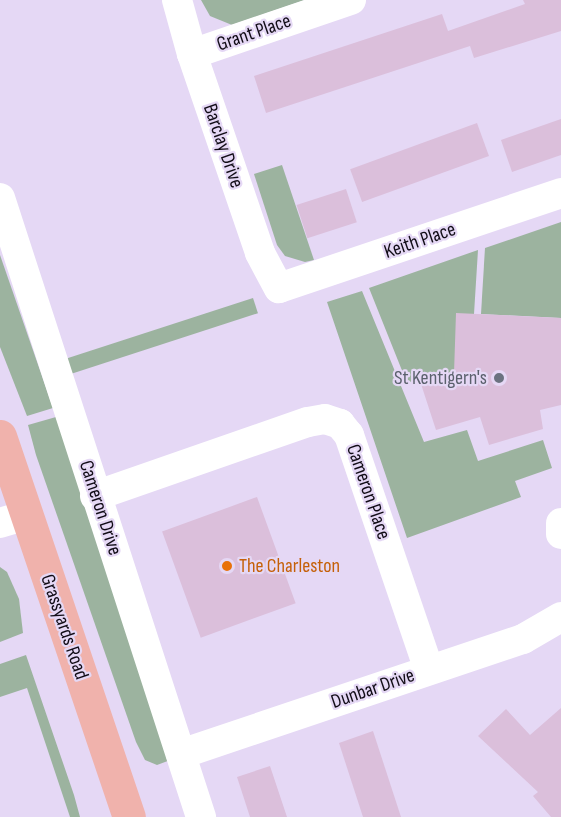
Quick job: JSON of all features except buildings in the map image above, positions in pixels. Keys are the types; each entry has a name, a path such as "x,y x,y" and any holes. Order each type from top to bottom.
{"main road":[{"name":"Grassyards Road","path":"0,436 13,519 129,817"}],"street":[{"name":"Barclay Drive","path":"177,0 192,54 260,253 279,288"},
{"name":"Grant Place","path":"192,54 351,0"},
{"name":"Keith Place","path":"279,288 561,193"},
{"name":"Cameron Drive","path":"0,198 201,817"},
{"name":"Cameron Place","path":"95,496 308,422 325,419 340,423 349,435 429,670"},
{"path":"561,523 561,534"},
{"name":"Dunbar Drive","path":"181,754 523,639 561,616"}],"green space":[{"path":"201,0 305,0 232,25 210,16"},
{"path":"282,165 314,260 305,262 285,256 277,245 254,174"},
{"path":"561,222 561,318 481,314 485,248"},
{"path":"478,250 474,314 454,373 421,384 418,379 407,383 369,288"},
{"path":"0,255 53,408 27,416 0,347"},
{"path":"362,291 424,442 467,430 478,461 543,440 552,468 515,481 521,497 407,538 327,302"},
{"path":"253,298 258,313 72,374 67,359"},
{"path":"56,417 173,759 157,765 145,760 136,742 36,455 28,425"},
{"path":"0,567 7,572 19,599 23,633 0,642"},
{"path":"26,655 80,817 70,817 27,688 0,697 0,664"}],"place":[{"name":"St Kentigern's","path":"499,378"},
{"name":"The Charleston","path":"227,566"}]}
